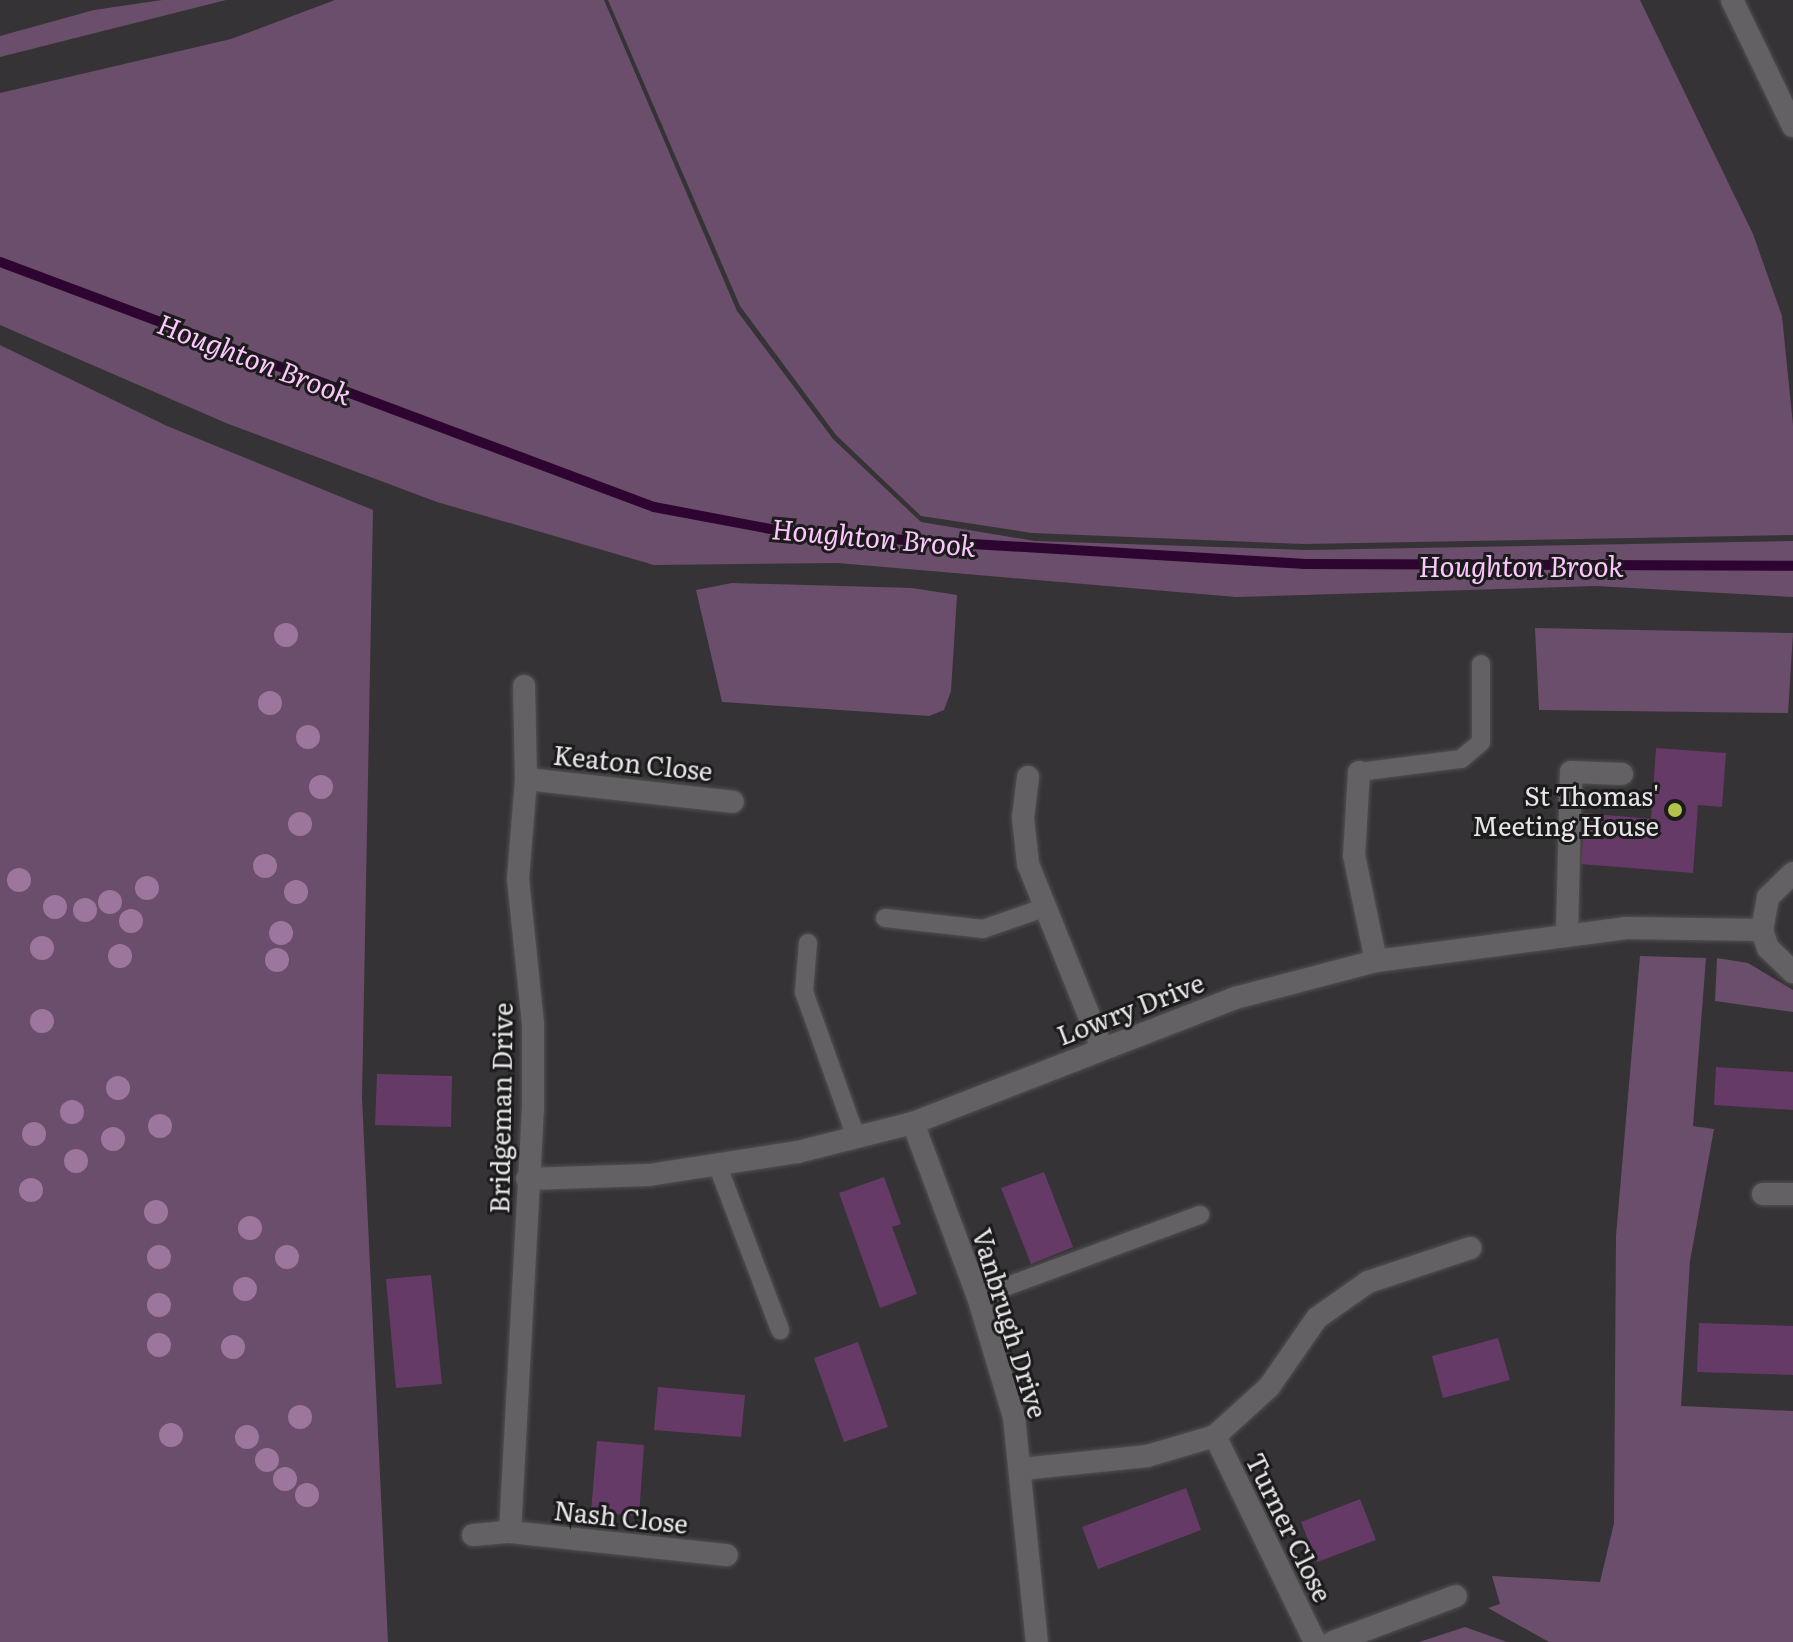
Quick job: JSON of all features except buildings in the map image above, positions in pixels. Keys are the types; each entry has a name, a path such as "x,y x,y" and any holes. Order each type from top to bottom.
{"street":[{"path":"1732,0 1793,126"},
{"name":"Bridgeman Drive","path":"510,1532 524,1336 533,1024 518,879 526,779 524,686"},
{"path":"1359,772 1354,855 1376,961"},
{"path":"1567,933 1571,772 1622,774"},
{"path":"1028,777 1023,818 1028,864 1102,1048"},
{"name":"Keaton Close","path":"526,779 733,802"},
{"path":"1793,873 1768,897 1762,930 1768,948 1793,972"},
{"name":"Lowry Drive","path":"527,1179 649,1175 856,1137 913,1123 1235,998 1376,961 1567,933 1625,928 1762,930"},
{"name":"Vanbrugh Drive","path":"913,1123 978,1297 1014,1417 1022,1469 1037,1642"},
{"path":"1763,1194 1793,1194"},
{"path":"1022,1469 1147,1456 1215,1436 1269,1387 1317,1318 1368,1282 1470,1248"},
{"name":"Turner Close","path":"1215,1436 1315,1642"},
{"name":"Nash Close","path":"473,1535 510,1532 727,1555"},
{"path":"1333,1642 1456,1596"}],"lane":[{"path":"1359,772 1461,759 1481,742 1481,664"},
{"path":"885,918 983,929 1046,907"},
{"path":"808,943 804,992 856,1137"},
{"path":"717,1164 780,1330"},
{"path":"978,1297 1200,1215"}],"shaded area":[{"path":"162,0 226,0 0,57 0,36 94,10"},
{"path":"335,0 604,0 737,311 833,439 921,522 1035,541 1307,550 1793,541 1793,597 1596,586 1236,597 838,563 654,565 437,502 226,423 0,325 0,93 231,39"},
{"path":"608,0 1640,0 1753,234 1782,316 1793,425 1793,535 1304,544 1032,533 921,516 836,435 740,306"},
{"path":"0,345 167,426 373,510 362,1098 388,1642 0,1642"},
{"path":"732,583 912,588 957,595 951,691 944,710 929,716 722,702 696,590"},
{"path":"1535,628 1793,633 1788,713 1539,710"},
{"path":"1640,956 1706,958 1693,1126 1714,1129 1690,1261 1681,1406 1793,1411 1793,1642 1549,1642 1488,1608 1500,1604 1492,1576 1600,1582 1614,1523 1616,1236"},
{"path":"1717,958 1748,963 1793,990 1793,1012 1715,1001"},
{"path":"1465,1627 1507,1642 1419,1642"}],"waterway":[{"name":"Houghton Brook","path":"0,262 654,507 791,533 1305,564 1793,566"}],"place":[{"name":"St Thomas' Meeting House","path":"1675,810"}]}
